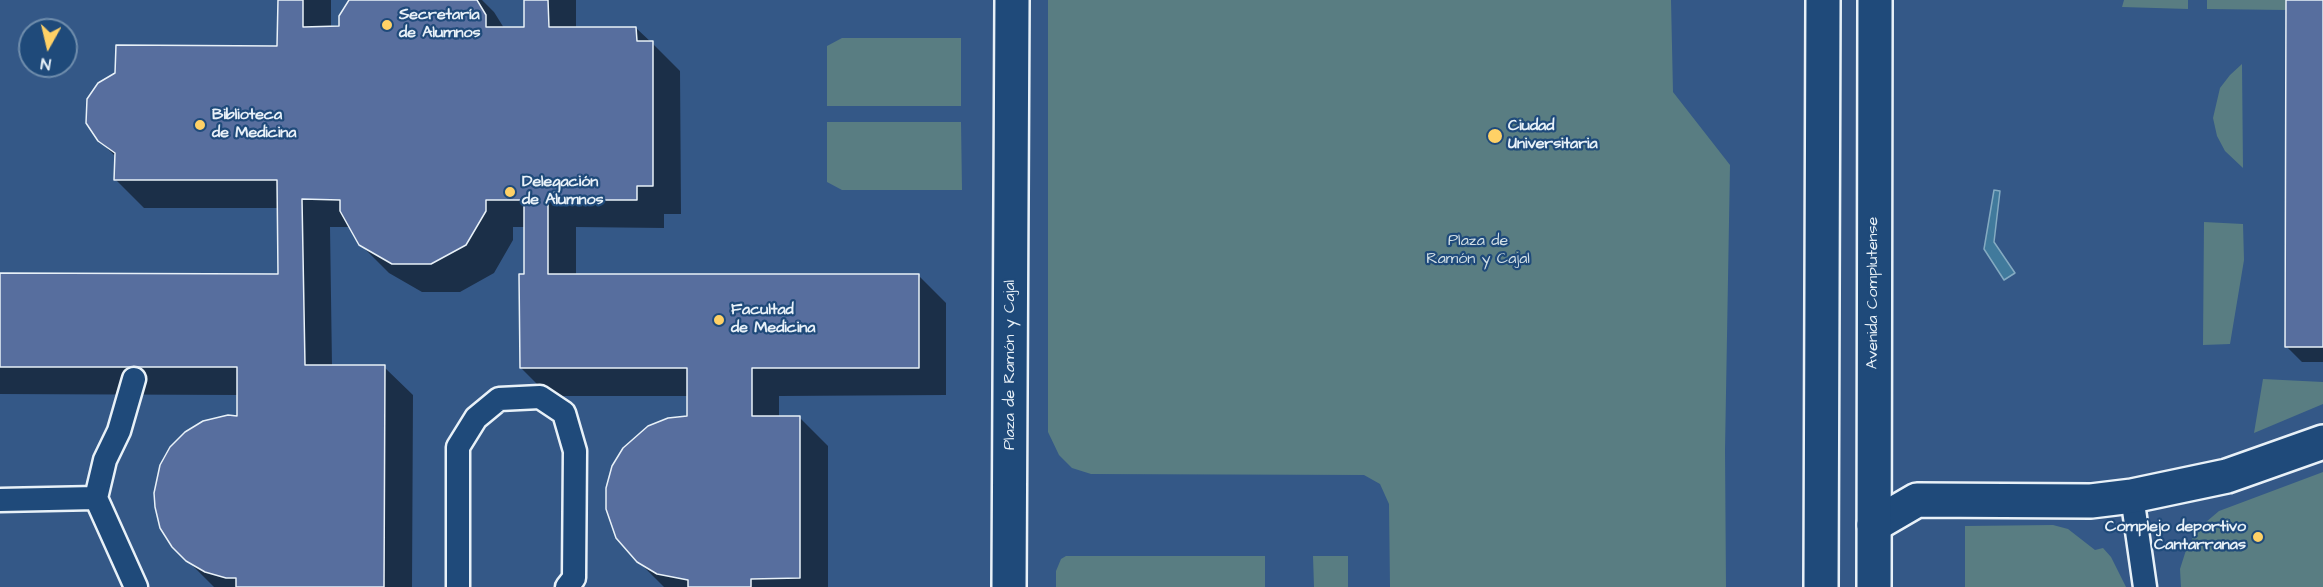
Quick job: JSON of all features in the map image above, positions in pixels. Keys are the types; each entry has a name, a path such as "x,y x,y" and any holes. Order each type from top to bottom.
{"street":[{"name":"Plaza de Ramón y Cajal","path":"1009,587 1012,0"},
{"path":"1821,587 1823,0"},
{"name":"Avenida Complutense","path":"1874,587 1875,0"},
{"path":"1874,525 1917,500 2091,501 2132,496 2227,476 2323,442"}],"lane":[{"path":"134,379 119,431 105,460 96,498 136,587"},
{"path":"458,587 458,447 476,418 499,399 540,397 564,413 575,451 574,578 567,587"},
{"path":"2132,496 2145,587"},
{"path":"0,500 96,498"}],"shaded area":[{"name":"Ciudad Universitaria","path":"0,0 2323,0 2323,587 0,587"},
{"path":"1994,190 2000,191 1994,242 2015,273 2004,280 1984,249"}],"green space":[{"name":"Plaza de Ramón y Cajal","path":"1048,0 1671,0 1673,92 1730,165 1725,450 1726,587 1390,587 1389,504 1380,484 1364,475 1091,474 1072,468 1059,455 1048,432"},
{"path":"2124,0 2188,0 2188,9 2122,7"},
{"path":"2207,0 2286,0 2286,10 2207,9"},
{"path":"842,38 961,38 961,106 827,106 827,46"},
{"path":"2242,64 2243,168 2225,151 2217,136 2213,118 2220,88"},
{"path":"827,122 961,122 962,190 842,190 827,182"},
{"path":"2204,222 2243,224 2244,260 2230,344 2203,345"},
{"path":"2263,379 2323,382 2323,404 2254,433"},
{"name":"Complejo deportivo Cantarranas","path":"2323,472 2323,587 2181,587 2180,569 2187,547 2199,528 2219,511"},
{"path":"2053,525 2068,529 2095,550 2103,548 2111,557 2126,587 1965,587 1965,526"},
{"path":"1066,556 1265,556 1265,587 1056,587 1056,571 1061,559"},
{"path":"1313,556 1348,556 1348,587 1314,587"}],"building":[{"name":"Facultad de Medicina","path":"278,0 303,0 303,27 339,26 339,16 349,0 477,0 486,15 486,27 524,27 524,0 548,0 549,27 636,27 637,41 653,41 653,186 637,186 637,200 548,200 548,274 919,274 919,368 752,368 752,416 800,416 800,578 751,579 751,587 688,587 688,580 657,574 637,562 616,538 606,509 606,488 612,466 623,448 648,426 668,418 687,416 687,368 520,368 519,274 524,274 524,200 486,200 486,211 466,245 431,264 392,264 359,245 340,211 340,200 302,199 305,365 385,365 384,587 236,587 236,578 226,578 205,572 186,561 172,547 160,528 155,507 154,493 160,465 170,447 185,432 203,421 228,415 237,416 237,367 0,367 0,273 278,274 277,180 114,180 115,153 98,141 86,123 87,99 98,83 115,73 116,45 277,46"},
{"path":"2286,0 2323,0 2323,347 2285,347"}],"place":[{"name":"Secretaría de Alumnos","path":"387,25"},
{"name":"Biblioteca de Medicina","path":"200,125"},
{"name":"Ciudad Universitaria","path":"1495,136"},
{"name":"Delegación de Alumnos","path":"510,192"},
{"name":"Facultad de Medicina","path":"719,320"},
{"name":"Complejo deportivo Cantarranas","path":"2258,537"}]}
